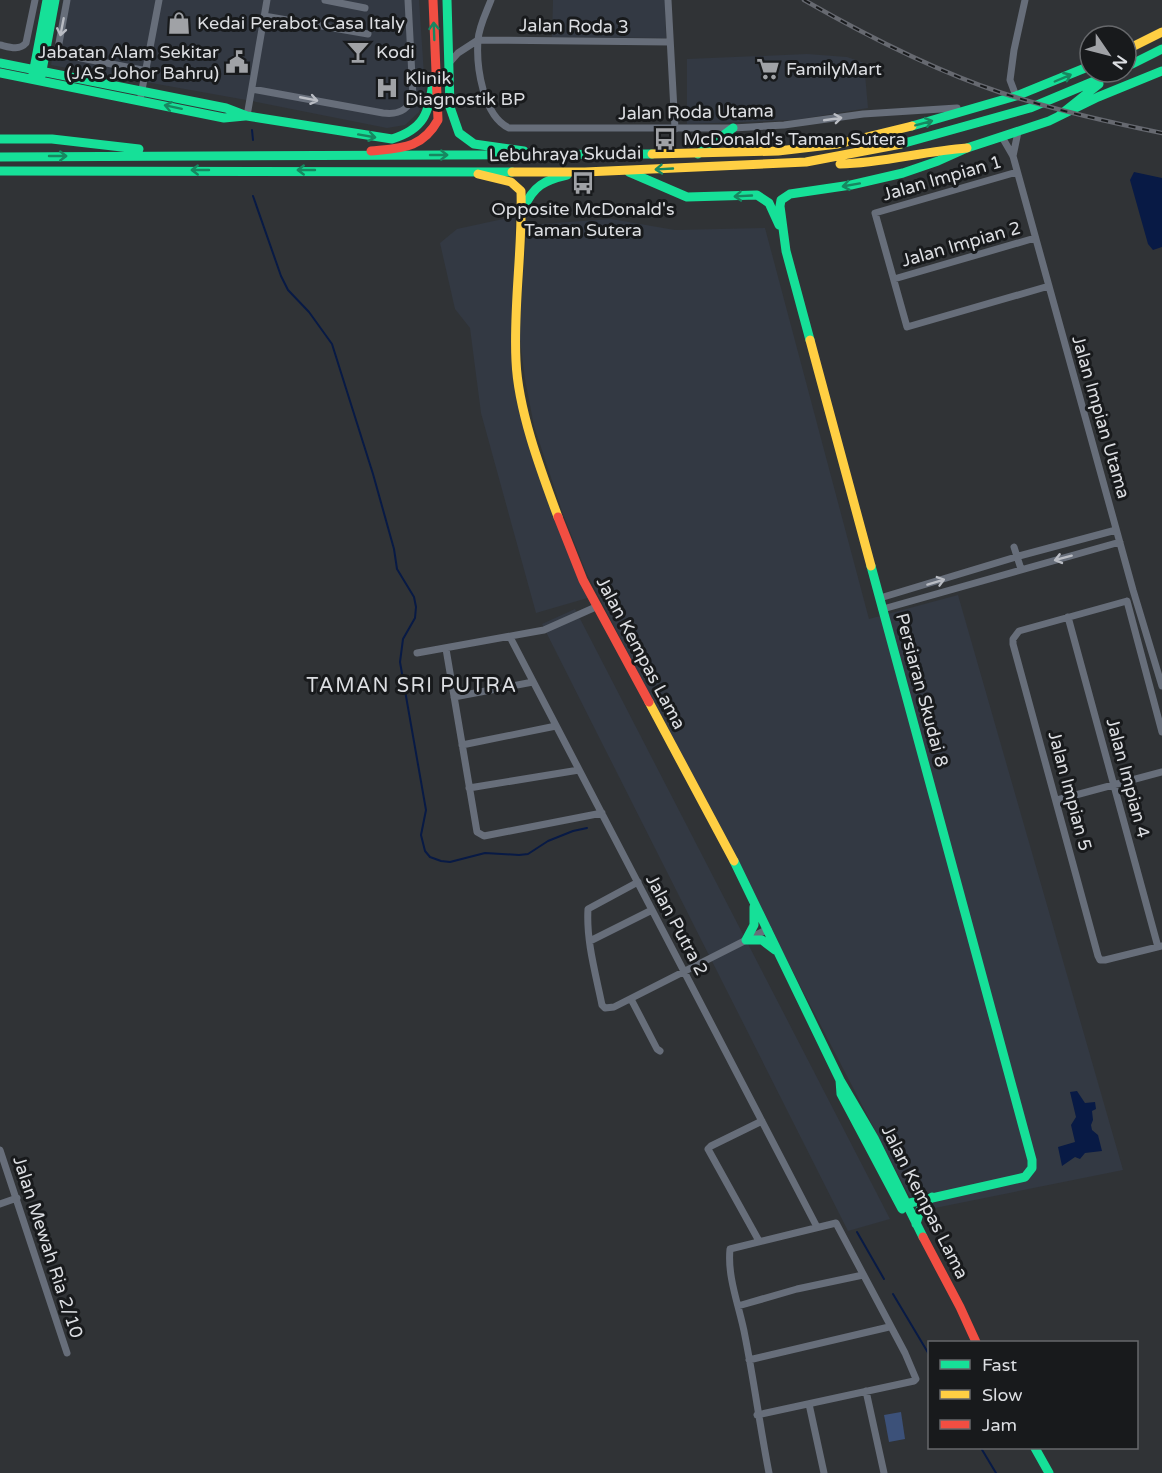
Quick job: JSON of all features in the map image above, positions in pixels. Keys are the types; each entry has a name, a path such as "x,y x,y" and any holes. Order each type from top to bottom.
{"main road":[{"path":"37,75 47,0"},
{"path":"37,75 46,51 55,0"},
{"path":"338,156 409,146 428,137 438,120 433,0"},
{"path":"447,0 450,107 459,133 474,144 548,155"},
{"path":"1138,44 1162,32"},
{"path":"1138,61 1162,49"},
{"path":"0,63 37,75 141,96 226,108 247,116 392,139 402,137 416,129 426,117 431,101 435,62"},
{"name":"Lebuhraya Skudai","path":"0,157 698,154 778,151 838,144 981,107 1016,96 1078,71"},
{"path":"782,230 780,206 784,196 795,192 851,185 903,173 967,148 1018,132 1162,71"},
{"path":"0,73 37,75"},
{"name":"Lebuhraya Skudai","path":"0,171 585,172 806,162 895,146 1014,113 1056,99 1090,84"},
{"path":"1060,115 1099,84"},
{"path":"698,154 734,128"},
{"path":"0,139 52,139 193,155"},
{"path":"806,162 847,164 947,148 967,148"},
{"name":"Jalan Kempas Lama","path":"466,171 515,184 521,191 523,212 515,323 516,365 524,409 560,528 583,580 747,885 840,1080 841,1094 903,1204 974,1341"},
{"path":"627,171 687,197 762,196 769,203 782,230"},
{"name":"Jalan Kempas Lama","path":"523,212 529,196 545,180 585,172"},
{"name":"Persiaran Skudai 8","path":"782,230 1032,1160 1032,1168 1025,1177 932,1197"},
{"path":"746,940 756,920 755,908 747,885"},
{"path":"746,940 759,939 771,945 796,986"},
{"path":"903,1204 932,1197"},
{"path":"916,1224 920,1210 932,1197"},
{"name":"Jalan Kempas Lama","path":"903,1204 960,1307 975,1341"},
{"path":"1036,1449 1049,1473"}],"street":[{"path":"0,45 23,47 26,43 35,0"},
{"path":"57,54 68,0"},
{"path":"141,96 159,0"},
{"path":"247,116 267,0"},
{"path":"325,0 365,8"},
{"path":"252,89 383,113 395,114 406,109 413,96 408,0"},
{"path":"450,62 458,53 478,40 491,0"},
{"path":"668,0 675,129"},
{"path":"1016,96 1010,81 1025,0"},
{"path":"264,16 368,34"},
{"name":"Jalan Roda 3","path":"478,40 670,42"},
{"name":"Jalan Roda Utama","path":"478,40 480,73 486,100 496,120 508,128 734,128 802,123 863,114 981,107"},
{"path":"46,51 147,71"},
{"name":"Jalan Impian Utama","path":"1013,156 1018,132"},
{"name":"Jalan Impian Utama","path":"1002,137 1013,156 1116,530 1162,686"},
{"name":"Jalan Impian 1","path":"894,279 875,213 1017,172"},
{"name":"Jalan Impian 2","path":"894,279 1035,238"},
{"path":"894,279 907,327 1049,286"},
{"path":"880,598 1116,530"},
{"path":"883,609 1120,542"},
{"path":"1014,547 1021,569"},
{"path":"1068,617 1127,601 1162,732"},
{"path":"417,653 544,630 598,606"},
{"name":"Jalan Impian 5","path":"1068,617 1019,631 1013,639 1056,800 1101,960 1160,946"},
{"name":"Jalan Impian 4","path":"1068,617 1160,946"},
{"name":"Jalan Putra 2","path":"510,637 817,1227"},
{"path":"446,649 469,788 480,834 602,813"},
{"path":"454,698 533,682"},
{"path":"462,745 556,726"},
{"path":"469,788 579,770"},
{"path":"1056,800 1162,772"},
{"path":"638,882 590,907 588,912 590,941 602,1005 605,1008 614,1007 631,999 768,929"},
{"path":"590,941 652,910"},
{"path":"631,999 660,1051"},
{"path":"759,1241 708,1149 762,1121"},
{"name":"Jalan Mewah Ria 2/10","path":"0,1150 67,1353"},
{"path":"0,1204 17,1198"},
{"path":"758,1415 916,1379 837,1223 732,1248 729,1252 758,1415 770,1473"},
{"path":"738,1306 797,1289 863,1275"},
{"path":"749,1360 889,1327"},
{"path":"866,1391 884,1473"},
{"path":"809,1404 824,1473"}],"shaded area":[{"path":"63,0 419,0 425,90 419,112 405,125 387,128 51,65"},
{"path":"553,0 665,0 666,38 552,37"},
{"path":"807,54 847,57 864,63 868,108 795,120 687,124 687,59"},
{"path":"1134,172 1162,178 1162,247 1153,250 1148,244 1130,180"},
{"path":"515,218 515,323 520,412 591,597 536,613 481,413 470,328 455,309 440,243 457,229"},
{"path":"611,219 675,230 765,228 869,619 958,595 1123,1170 920,1211 907,1192 586,572 563,514 534,426 519,332 527,225"},
{"path":"575,609 890,1219 848,1231 542,624"},
{"path":"1077,1091 1085,1103 1095,1102 1096,1109 1092,1111 1091,1125 1092,1130 1098,1135 1102,1151 1085,1153 1080,1159 1075,1157 1062,1166 1058,1147 1075,1142 1071,1125 1076,1117 1070,1092"},
{"path":"901,1412 905,1439 889,1442 884,1415"}],"waterway":[{"path":"252,130 253,140"},
{"path":"253,196 288,290 309,312 332,344 373,474 394,549 397,569 414,597 415,618 403,639 400,662 426,810 421,835 425,851 430,857 450,862 485,853 528,854 548,841 587,828"},
{"path":"857,1232 884,1279"},
{"path":"893,1294 928,1353"},
{"path":"982,1449 996,1473"}],"railway":[{"path":"804,0 901,51 976,84 1062,110 1162,133"}],"traffic: fast":[{"path":"33,74 47,0"},
{"path":"41,76 55,0"},
{"path":"447,0 450,107 459,133 474,144 524,151"},
{"path":"1138,61 1162,49"},
{"path":"0,63 226,108 247,116 392,139 418,125 427,111 433,82"},
{"path":"912,126 1016,96 1078,71"},
{"path":"810,340 786,251 781,200 790,194 851,185 903,173 967,148 1049,121 1098,97 1162,71"},
{"path":"0,73 224,118 245,116"},
{"path":"901,144 1030,108 1087,84"},
{"path":"1060,115 1099,84"},
{"path":"698,154 733,128"},
{"path":"0,139 52,139 139,149"},
{"path":"0,157 652,154"},
{"path":"0,171 512,172"},
{"path":"629,172 687,197 757,195 769,203 779,225"},
{"path":"524,208 531,194 541,185 567,175"},
{"path":"871,566 1032,1160 1032,1168 1025,1177 901,1205"},
{"path":"734,861 840,1080 874,1138 923,1237"},
{"path":"746,940 754,925 754,907"},
{"path":"746,940 762,940 775,950"},
{"path":"840,1080 841,1094 902,1209"},
{"path":"916,1224 920,1210 932,1197"},
{"path":"1036,1449 1049,1473"}],"traffic: slow":[{"path":"1138,44 1162,32"},
{"path":"652,154 778,151 838,144 912,126"},
{"path":"512,172 585,172 806,162 901,144"},
{"path":"840,164 872,162 967,148"},
{"path":"478,174 511,182 521,191 515,340 518,380 531,440 558,517"},
{"path":"810,340 871,566"},
{"path":"649,702 734,861"}],"traffic: jam":[{"path":"371,151 401,148 418,142 432,130 438,120 433,0"},
{"path":"558,517 583,580 649,702"},
{"path":"923,1237 976,1341"}],"place":[{"name":"Kedai Perabot Casa Italy","path":"179,23"},
{"name":"Kodi","path":"358,52"},
{"name":"Jabatan Alam Sekitar (JAS Johor Bahru)","path":"237,62"},
{"name":"FamilyMart","path":"768,69"},
{"name":"Klinik Diagnostik BP","path":"387,88"},
{"name":"McDonald's Taman Sutera","path":"665,139"},
{"name":"Opposite McDonald's Taman Sutera","path":"583,183"}],"district":[{"name":"TAMAN SRI PUTRA","path":"412,685"}]}
